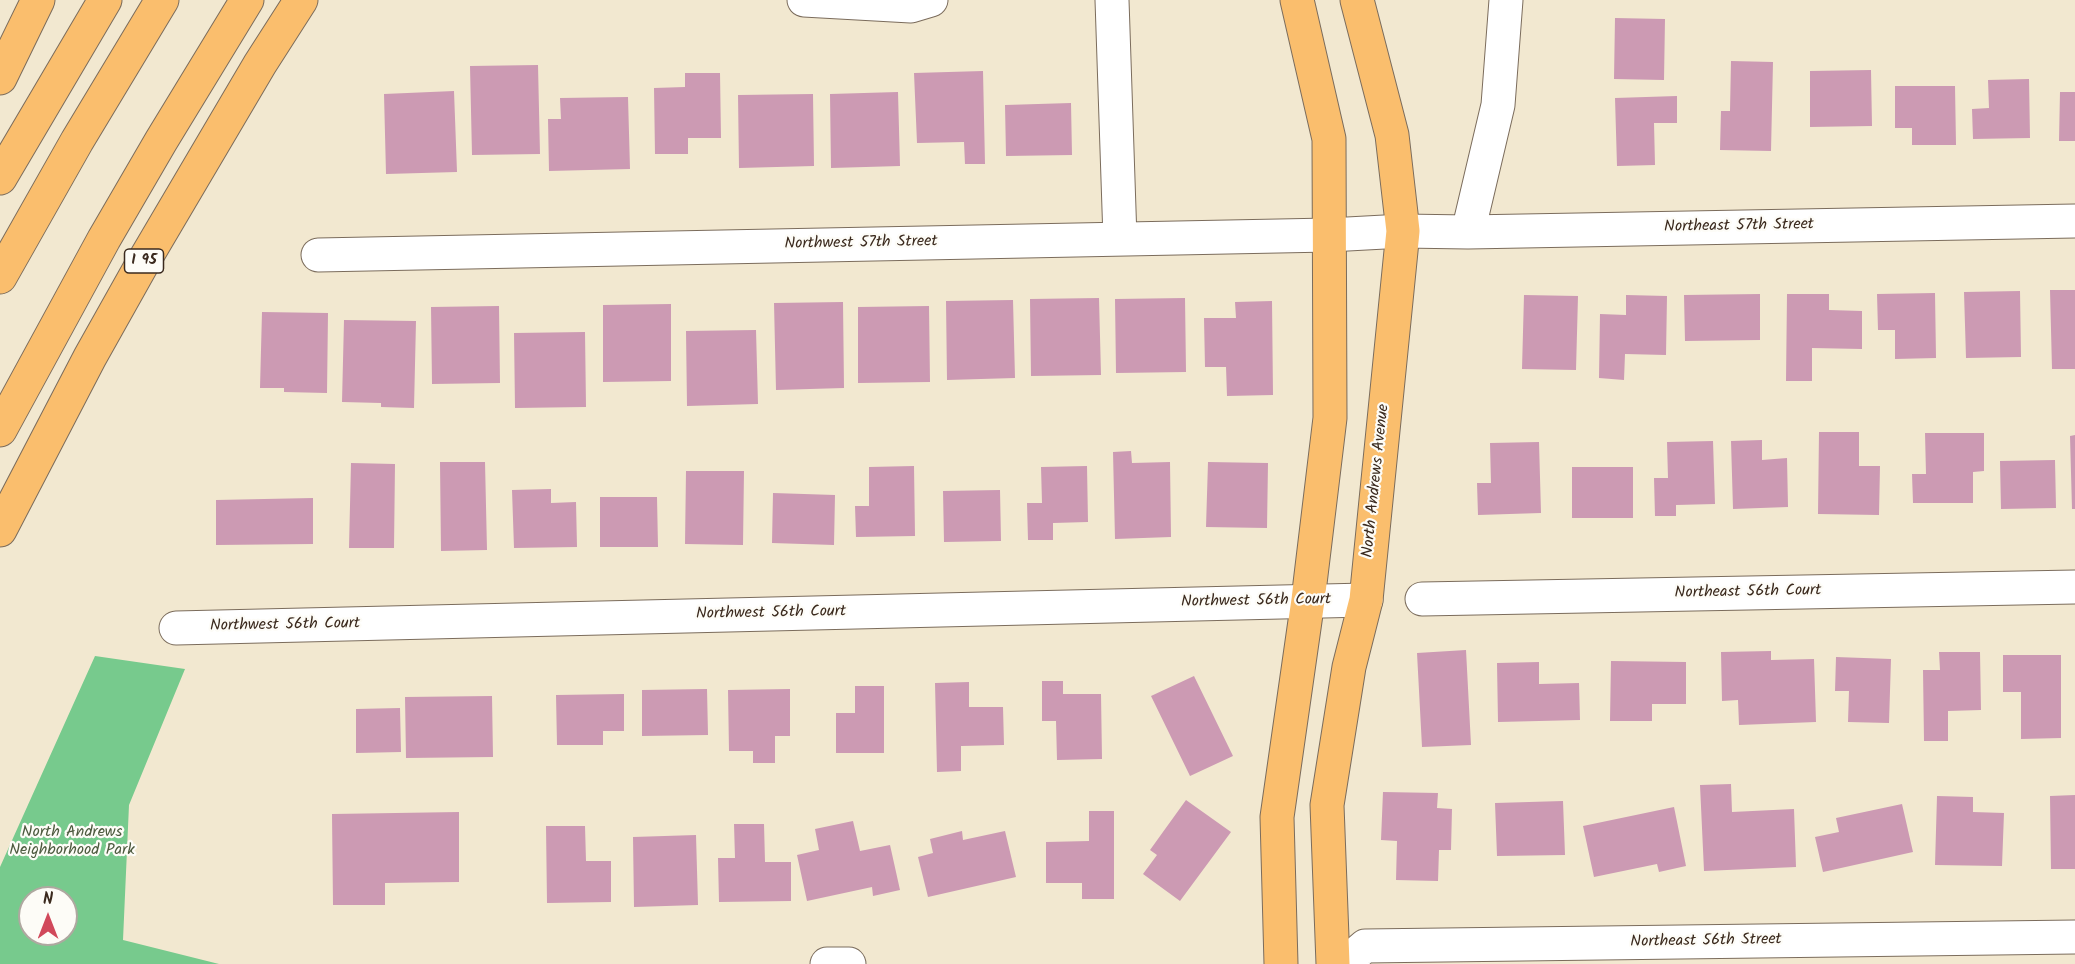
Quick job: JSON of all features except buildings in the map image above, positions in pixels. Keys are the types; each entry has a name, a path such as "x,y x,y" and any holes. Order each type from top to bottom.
{"main road":[{"path":"0,78 38,0"},
{"path":"0,178 105,0"},
{"path":"0,277 77,141 162,0"},
{"path":"0,430 160,141 247,0"},
{"name":"I 95","path":"0,530 79,378 145,259 248,84 301,0"},
{"path":"1281,964 1276,817 1308,600 1330,418 1329,140 1297,0"},
{"name":"North Andrews Avenue","path":"1333,964 1327,804 1349,667 1366,600 1403,231 1392,135 1358,0"}],"street":[{"path":"804,0 911,6 931,0"},
{"path":"1112,0 1120,239"},
{"path":"1468,232 1498,105 1506,0"},
{"name":"Northeast 57th Street","path":"1403,231 1468,232 2075,220"},
{"name":"Northwest 57th Street","path":"318,255 1329,235 1403,231"},
{"name":"Northeast 56th Court","path":"1422,599 2075,587"},
{"name":"Northwest 56th Court","path":"176,628 1366,600"},
{"name":"Northeast 56th Street","path":"1344,964 1365,946 2075,937"},
{"path":"827,964 849,964"}],"green space":[{"name":"North Andrews Neighborhood Park","path":"95,656 185,669 129,805 123,940 219,964 0,964 0,867"}]}
